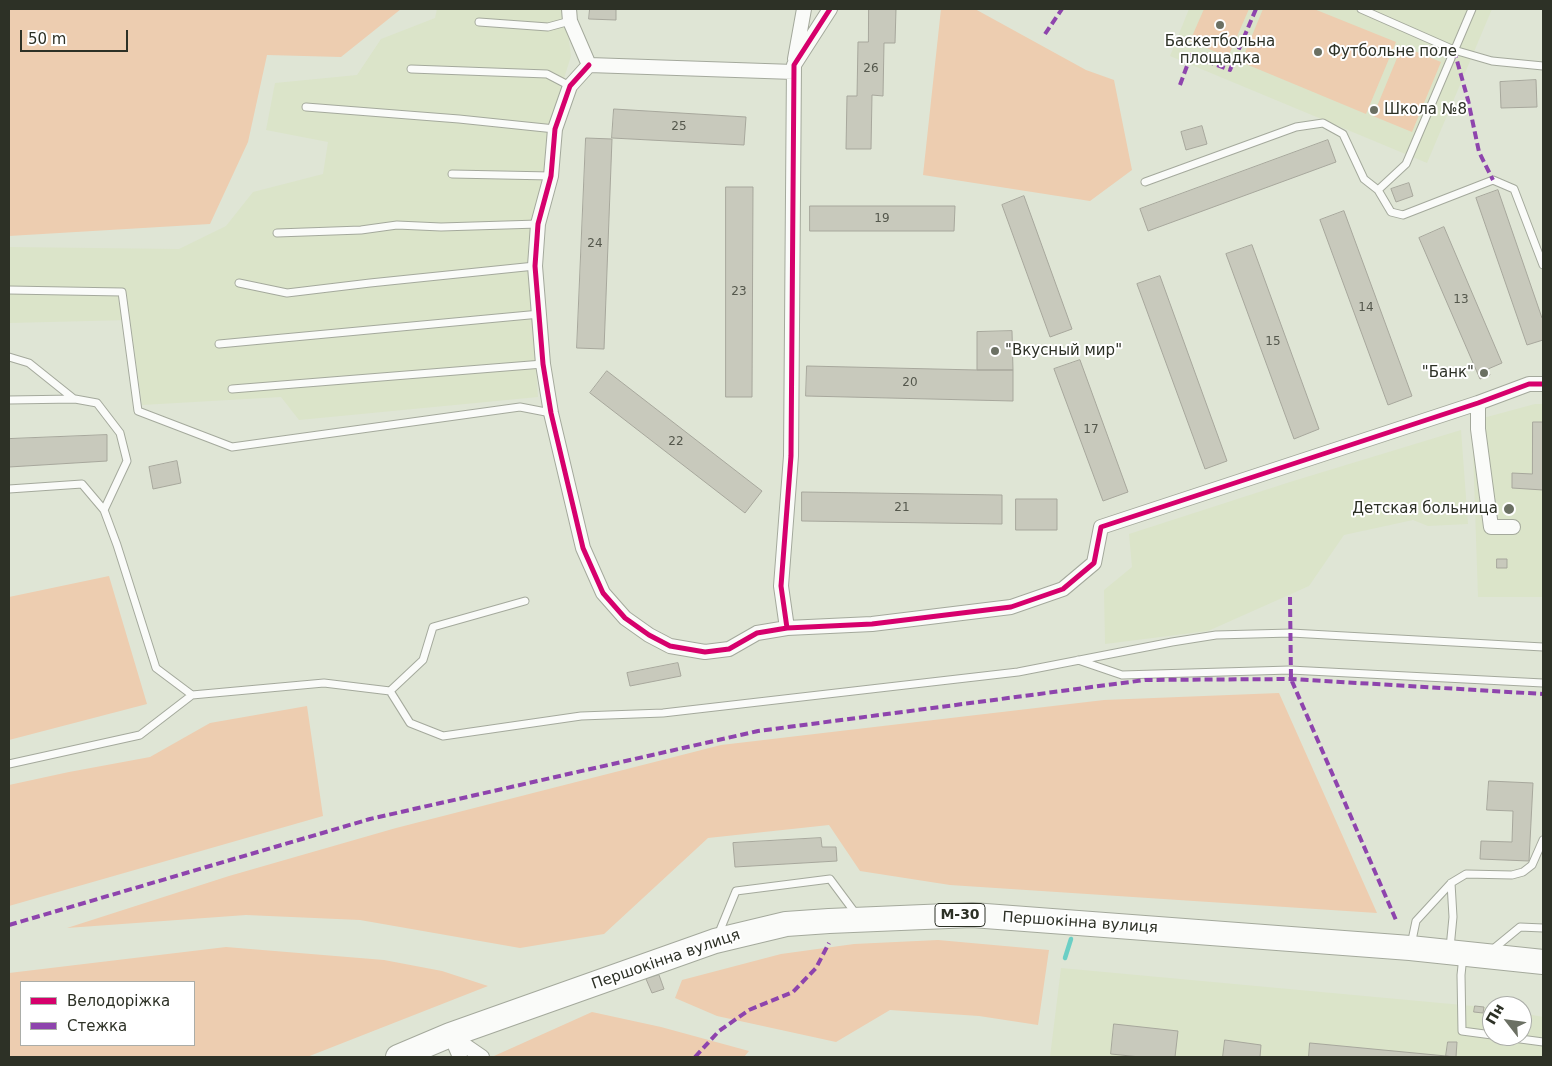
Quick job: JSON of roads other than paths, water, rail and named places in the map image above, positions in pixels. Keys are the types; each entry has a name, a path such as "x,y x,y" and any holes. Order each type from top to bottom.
{"highway":[{"name":"Першокінна вулиця","path":"398,1057 451,1046 715,941 786,924 972,915 1410,948 1543,962"}],"street":[{"path":"787,628 782,586 791,456 794,68 804,9"},
{"path":"794,68 830,9"},
{"path":"570,15 589,65"},
{"path":"794,68 589,65 570,86 555,129 552,176 538,224 535,266 543,364 551,412 583,548 603,593 625,618 649,635 670,646 705,652 729,649 757,633 787,628 872,624 1011,607 1064,589 1094,563 1101,527 1478,403 1529,384 1543,384"},
{"path":"1478,403 1478,430 1491,527 1513,527"},
{"path":"451,1046 460,1057"},
{"path":"451,1046 482,1057"}],"lane":[{"path":"1361,9 1454,50 1492,61 1543,66"},
{"path":"1378,190 1406,164 1472,9"},
{"path":"479,22 548,27 570,15"},
{"path":"411,69 547,74 570,86"},
{"path":"306,107 555,129"},
{"path":"1145,182 1296,127 1323,123 1343,134 1364,179 1378,190 1391,212 1403,215 1493,180 1514,189 1543,265"},
{"path":"452,174 552,176"},
{"path":"277,233 362,230 396,225 441,227 538,224"},
{"path":"240,283 287,293 535,266"},
{"path":"9,290 122,292 138,411 232,447 520,407 551,412"},
{"path":"219,344 540,314"},
{"path":"9,358 29,363 74,399"},
{"path":"232,389 543,364"},
{"path":"9,400 74,399 97,403 120,433 127,461 104,510"},
{"path":"9,489 82,484 104,510 156,668 192,695"},
{"path":"390,691 423,660 433,627 525,601"},
{"path":"390,691 410,723 443,736 581,716 663,713 1018,672 1216,635 1291,633 1543,647"},
{"path":"1078,660 1122,675 1290,670 1543,683"},
{"path":"9,764 140,735 192,695 324,683 390,691"},
{"path":"1410,948 1416,921 1451,884 1466,874 1512,875 1523,872 1532,865 1543,840"},
{"path":"715,941 736,891 830,879 860,919"},
{"path":"1451,884 1453,917 1466,954 1461,975 1462,1031 1482,1034"},
{"path":"1466,954 1520,927 1543,928"}],"waterway":[{"path":"1065,958 1071,939"}],"place":[{"name":"Баскетбольна площадка","path":"1220,25"},
{"name":"Футбольне поле","path":"1318,52"},
{"name":"Школа №8","path":"1374,110"},
{"name":"\"Вкусный мир\"","path":"995,351"},
{"name":"\"Банк\"","path":"1484,373"},
{"name":"Детская больница","path":"1509,509"}]}
